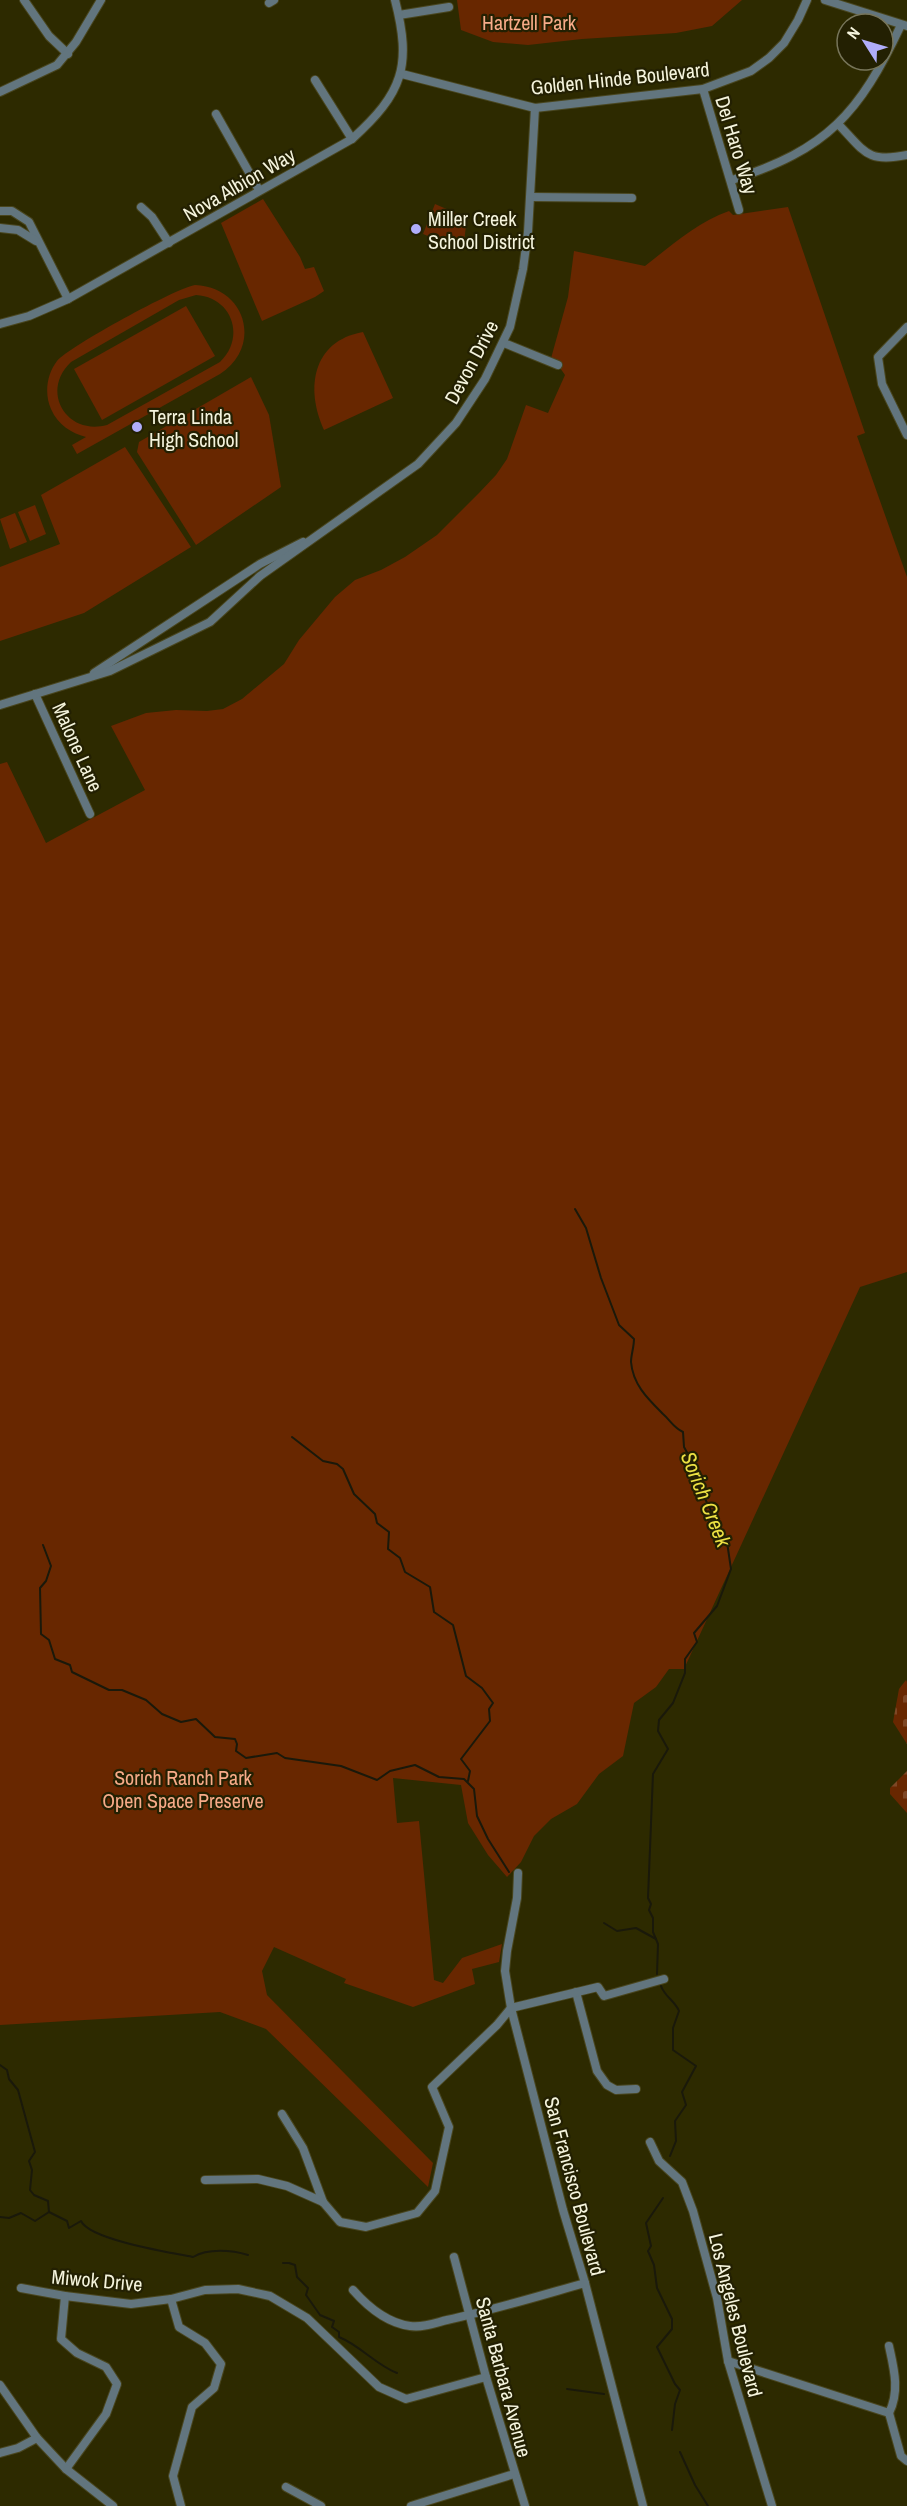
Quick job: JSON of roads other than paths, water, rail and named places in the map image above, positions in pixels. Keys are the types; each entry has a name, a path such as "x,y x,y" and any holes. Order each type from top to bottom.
{"street":[{"path":"24,0 49,36 68,54"},
{"path":"0,92 57,64 68,54 101,0"},
{"name":"Nova Albion Way","path":"0,324 28,316 68,299 352,139 377,116 402,74 404,46 395,0"},
{"name":"Golden Hinde Boulevard","path":"402,74 535,108 703,89 751,71 769,58 789,35 807,0"},
{"path":"732,180 796,155 839,125 862,97 904,25 825,0"},
{"path":"399,15 449,7"},
{"path":"315,80 352,139"},
{"name":"Del Haro Way","path":"703,89 740,210"},
{"name":"Devon Drive","path":"0,705 110,670 210,622 260,576 418,464 456,423 485,379 504,343 523,269 531,197 535,108"},
{"path":"216,114 259,190"},
{"path":"839,125 870,156 885,160 907,155"},
{"path":"531,197 632,198"},
{"path":"141,207 152,217 169,243"},
{"path":"0,211 12,211 29,222 37,242 68,299"},
{"path":"0,228 18,230 37,242"},
{"path":"907,327 878,357 882,384 907,435"},
{"path":"504,343 558,365"},
{"name":"Devon Drive","path":"83,680 159,633 260,564 323,532"},
{"name":"Malone Lane","path":"35,694 90,814"},
{"name":"San Francisco Boulevard","path":"518,1873 517,1898 505,1971 511,2008 643,2506"},
{"path":"282,2114 303,2148 323,2202 340,2222 366,2227 417,2213 435,2191 449,2127 432,2087 497,2025 511,2008 598,1987 604,1996 664,1979"},
{"path":"576,1992 597,2071 602,2080 616,2090 636,2089"},
{"name":"Los Angeles Boulevard","path":"650,2142 659,2161 682,2182 693,2211 717,2298 728,2361 769,2505"},
{"path":"205,2180 258,2179 287,2186 323,2202"},
{"name":"Santa Barbara Avenue","path":"454,2257 486,2377 525,2506"},
{"path":"353,2290 363,2302 381,2316 410,2326 422,2326 470,2316 585,2283"},
{"name":"Miwok Drive","path":"21,2288 131,2304 171,2299 205,2290 238,2289 270,2296 307,2319 379,2387 406,2399 486,2377"},
{"path":"65,2296 61,2339 77,2353 106,2367 117,2384 106,2414 66,2469"},
{"path":"171,2299 179,2327 205,2343 221,2364 214,2388 192,2407 173,2476 181,2506"},
{"path":"889,2346 896,2380 895,2401 889,2413 901,2456 907,2462"},
{"path":"728,2361 889,2413"},
{"path":"0,2385 37,2438 66,2469 113,2506"},
{"path":"0,2453 18,2448 37,2438"},
{"path":"411,2506 514,2474"},
{"path":"286,2487 321,2506"}],"waterway":[{"name":"Sorich Creek","path":"575,1209 586,1228 601,1278 619,1325 634,1339 631,1362 638,1385 674,1426 683,1432 684,1447 699,1474 698,1485 727,1542 731,1569 717,1606 694,1633 697,1642 685,1659 685,1673 673,1703 659,1720 658,1731 668,1749 653,1774 648,1898 651,1904 649,1910 653,1918 653,1932 658,1944 657,1974"},
{"path":"292,1437 323,1461 337,1464 343,1469 354,1494 375,1514 377,1523 389,1532 388,1549 400,1558 405,1572 430,1587 434,1612 453,1625 466,1676 482,1688 493,1703 489,1709 490,1721 461,1759 470,1771 468,1781"},
{"path":"43,1545 51,1566 46,1581 40,1588 41,1634 49,1640 55,1659 70,1665 72,1672 109,1690 122,1690 146,1700 162,1714 181,1722 196,1719 215,1737 235,1739 236,1751 246,1758 277,1753 285,1758 341,1766 377,1780 390,1771 415,1765 439,1777 464,1779 474,1789 477,1816 488,1839 509,1872"},
{"path":"604,1923 617,1931 636,1928 656,1939"},
{"name":"Sorich Creek","path":"661,1986 679,2011 673,2028 673,2050 696,2066 682,2092 686,2105 675,2121 676,2141 670,2156"},
{"path":"0,2065 7,2070 9,2079 18,2090 35,2152 29,2161 32,2170 30,2190 34,2195 48,2201 49,2212 67,2221 69,2228 81,2221 88,2228 115,2240 193,2257 206,2252 220,2251 248,2255"},
{"name":"Sorich Creek","path":"663,2198 646,2223 651,2246 648,2251 654,2265 657,2288 672,2319 672,2329 657,2347 680,2390 675,2404 672,2430"},
{"path":"0,2217 9,2218 21,2213 35,2221 49,2212"},
{"path":"283,2263 295,2265 297,2277 308,2288 306,2295 320,2315 334,2321 332,2327 339,2332 339,2337 397,2373"},
{"path":"567,2389 604,2394"},
{"name":"Sorich Creek","path":"680,2452 695,2485 708,2506"}],"place":[{"name":"Miller Creek School District","path":"416,229"},
{"name":"Terra Linda High School","path":"137,427"}],"park label":[{"name":"Hartzell Park","path":"529,22"},
{"name":"Sorich Ranch Park Open Space Preserve","path":"183,1788"}]}
